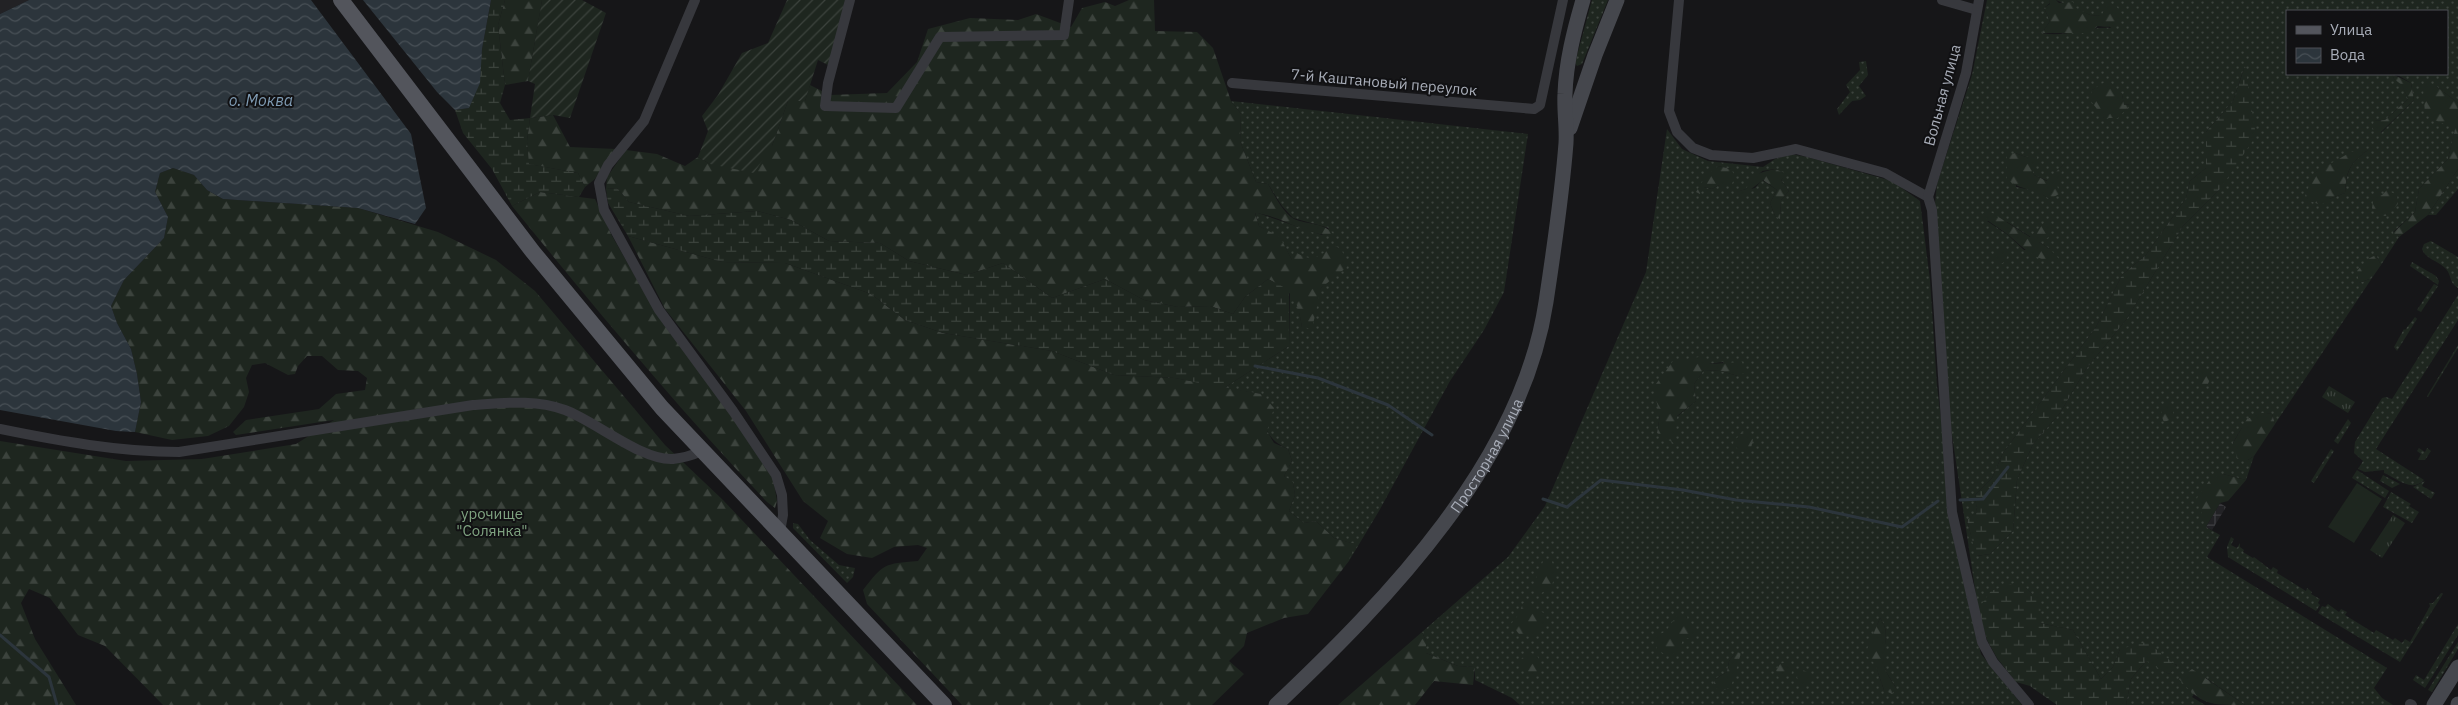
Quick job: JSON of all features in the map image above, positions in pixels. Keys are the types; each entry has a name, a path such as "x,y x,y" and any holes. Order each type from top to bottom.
{"main road":[{"path":"341,0 533,252 650,393 702,451 944,705"},
{"name":"Просторная улица","path":"1276,705 1357,625 1431,541 1486,460 1526,379 1545,305 1566,141 1564,94 1575,26 1583,0"},
{"name":"Просторная улица","path":"1566,141 1587,75 1617,0"},
{"path":"1567,72 1570,78 1576,82 1582,80 1587,75"},
{"path":"2434,705 2458,667"}],"street":[{"path":"695,0 644,121 608,165 598,183 604,210 658,310 733,411 776,475 782,495 783,515 780,532"},
{"path":"850,0 828,82 825,106 896,108 940,37 1064,35 1069,0"},
{"name":"7-й Каштановый переулок","path":"1232,83 1534,109 1540,105 1562,0"},
{"path":"1679,0 1669,111 1677,132 1693,148 1711,155 1747,158 1796,149 1885,173 1928,197 1932,210 1952,512 1982,642 1993,662 2029,705"},
{"path":"1942,0 1978,5"},
{"name":"Вольная улица","path":"1928,197 1966,73 1978,5"},
{"path":"0,429 46,438 143,452 179,452 464,406 514,402 540,404 564,410 652,455 671,459 702,451"}],"shaded area":[{"path":"0,0 29,0 0,14"},
{"path":"2220,503 2226,507 2212,530 2206,527"}],"green space":[{"path":"491,0 505,0 498,25 505,85 500,103 510,120 530,118 527,141 529,164 578,173 585,187 579,197 540,192 512,206 492,169 463,133 455,110 469,108 479,83 482,49"},
{"path":"505,0 542,0 528,81 505,85 498,25"},
{"path":"542,0 582,0 606,13 570,118 553,115 530,118 535,84 528,81"},
{"path":"787,0 845,0 830,66 818,60 805,101 788,101 772,146 754,173 710,164 698,157 708,131 702,116 718,95 742,53 768,43"},
{"path":"1129,0 1154,0 1155,31 1197,32 1213,48 1231,101 1241,114 1240,141 1256,182 1268,184 1283,208 1294,219 1326,228 1334,235 1313,232 1255,213 1259,226 1280,237 1292,260 1294,251 1311,258 1319,256 1334,245 1342,250 1347,267 1321,288 1312,329 1302,327 1293,297 1284,288 1268,279 1245,297 1233,314 1210,306 1178,307 1144,300 1105,279 1052,298 1003,263 967,275 909,261 880,243 829,241 791,220 757,211 689,216 629,202 617,188 606,189 607,177 626,150 657,154 685,166 698,157 710,164 772,146 788,101 805,101 810,85 830,95 887,93 917,62 928,29 970,18 1018,20 1036,14 1071,27 1082,8 1105,2 1115,6"},
{"path":"1592,0 1608,0 1582,64 1577,66 1575,63"},
{"path":"1987,0 2049,0 2050,3 2044,8 2050,21 2042,33 2059,34 2111,28 2101,16 2090,15 2056,0 2458,0 2458,103 2436,86 2456,125 2458,118 2448,159 2419,189 2415,212 2393,232 2399,237 2381,265 2376,255 2359,283 2372,278 2275,424 2272,414 2258,415 2248,421 2240,431 2233,443 2248,460 2254,456 2246,480 2223,474 2206,527 2220,535 2207,557 2387,668 2374,688 2382,698 2393,705 2245,705 2206,678 2192,697 2205,705 2126,705 2131,679 2147,660 2169,674 2177,665 2120,649 2113,667 2101,679 2073,630 2040,623 2032,594 2020,582 1978,609 1950,422 1935,203 1937,184 1972,75","holes":["2244,68 2220,189 2183,226 2126,320 2086,369 2060,413 2033,444 2017,480 2013,531 1990,554 1977,556 1967,521 1977,512 1975,495 1992,478 2003,453 2096,327 2122,275 2146,255 2186,198 2190,181 2206,168 2206,132 2233,101","2102,85 2122,94 2124,105 2130,104 2104,118 2092,90","2368,150 2350,168 2345,193 2329,199 2314,173","2015,153 2026,157 2034,175 2048,181 2064,164 2050,199 2037,191 2016,187","1987,221 2007,222 2050,249 2024,250 2008,235"]},
{"path":"2049,0 2056,0 2059,3 2073,2 2076,8 2090,15 2101,16 2107,5 2116,6 2122,14 2118,22 2113,26 2098,26 2089,33 2042,33 2050,21 2044,8 2050,4"},
{"path":"1866,61 1868,75 1859,86 1866,96 1860,100 1852,101 1839,115 1837,109 1850,92 1846,85 1860,70 1859,62"},
{"path":"2245,66 2256,136 2220,189 2183,226 2126,320 2086,369 2060,413 2033,444 2017,480 2013,531 1990,554 1976,556 1967,520 1977,512 1975,495 1992,478 2003,453 2096,327 2122,275 2146,255 2186,198 2190,181 2206,168 2206,132 2233,101"},
{"path":"2392,75 2411,83 2414,100 2380,133 2372,129 2374,121 2385,120 2408,99 2402,85 2394,79"},
{"path":"2108,80 2122,94 2124,105 2131,104 2118,118 2104,118 2090,100 2092,90"},
{"path":"2423,86 2436,86 2458,103 2458,169 2428,215 2399,237 2393,233 2415,212 2419,189 2448,159 2456,125 2440,123 2425,114"},
{"path":"1231,101 1528,134 1504,292 1484,330 1450,381 1379,511 1349,561 1354,544 1334,538 1316,521 1304,523 1289,511 1295,495 1293,483 1284,476 1292,461 1288,449 1273,439 1266,427 1261,394 1224,388 1289,346 1290,290 1298,305 1302,327 1321,288 1335,275 1316,259 1292,260 1280,238 1259,226 1255,212 1322,235 1329,228 1293,218 1282,206 1268,184 1256,182 1240,141 1241,114"},
{"path":"553,115 570,147 616,149 595,179 585,187 578,173 528,164 527,141 530,118"},
{"path":"1667,129 1682,149 1708,161 1763,167 1775,159 1791,154 1807,157 1892,181 1920,201 1930,280 1937,386 1958,557 1981,654 2022,705 1520,705 1512,698 1475,680 1475,667 1458,666 1426,653 1426,641 1422,632 1508,557 1545,506 1646,272","holes":["1718,166 1731,169 1719,185 1712,189 1704,187","1775,169 1786,174 1781,180 1789,191 1781,200 1780,218 1775,216 1770,203 1777,190 1762,180 1755,188 1737,192 1746,189 1762,171","1723,362 1738,376 1721,371 1704,370 1694,384 1696,401 1657,433 1660,415 1709,364","1880,618 1886,631 1884,666 1896,688 1884,690 1874,654 1874,637","1736,652 1722,691 1715,679 1727,672 1729,661"]},
{"path":"2369,149 2350,168 2345,193 2329,199 2321,205 2304,199 2314,173 2351,152"},
{"path":"2015,153 2026,157 2035,154 2039,162 2031,167 2034,175 2047,181 2065,163 2057,184 2059,194 2050,199 2044,195 2017,186 2007,179 2007,156"},
{"path":"1718,166 1731,169 1735,176 1732,184 1719,185 1712,189 1704,187 1700,194 1696,192 1705,177"},
{"name":"урочище \"Солянка\"","path":"173,168 194,175 207,190 223,199 358,208 438,232 496,260 535,291 665,445 723,500 917,705 163,705 105,646 78,635 50,598 29,589 21,603 35,639 76,705 0,705 0,441 126,461 202,459 296,444 334,420 236,435 233,432 246,420 319,409 336,394 365,390 367,378 358,371 338,370 322,356 307,356 298,366 295,374 288,375 265,363 252,365 246,378 249,392 244,407 229,426 208,436 172,440 135,432 141,402 137,374 131,349 117,323 111,306 124,280 164,238 168,217 155,192 160,173"},
{"path":"1775,169 1787,174 1781,180 1789,191 1781,200 1780,219 1775,216 1770,203 1777,190 1763,180 1742,196 1736,192 1746,189 1758,175"},
{"path":"2458,169 2458,189 2436,215 2428,215"},
{"path":"617,188 629,202 689,216 757,211 791,220 829,241 880,243 909,261 967,275 1003,263 1052,298 1105,279 1144,300 1178,307 1210,306 1233,314 1245,297 1268,279 1289,290 1289,346 1224,388 1175,378 1114,375 1052,351 943,333 905,320 871,294 785,263 722,262 628,236 608,203 606,189"},
{"path":"2387,190 2397,195 2398,204 2386,216 2377,216 2372,208 2374,195 2382,195"},
{"path":"540,192 595,199 611,234 656,313 729,413 773,478 777,501 775,508 767,502 668,393 512,206"},
{"path":"1989,211 2030,237 2045,222 2051,226 2049,237 2039,242 2050,249 2059,259 2052,261 2044,260 2030,253 1982,214"},
{"path":"628,236 722,262 785,263 871,294 905,320 943,333 1052,351 1114,375 1175,378 1261,394 1274,408 1267,431 1274,443 1288,449 1292,461 1284,476 1293,482 1295,495 1289,511 1304,523 1316,521 1334,538 1355,544 1349,561 1308,614 1284,618 1247,633 1244,646 1229,661 1244,674 1212,705 962,705 867,604 863,590 876,574 886,566 918,561 927,548 918,545 894,547 872,558 847,554 820,538 828,521 803,501 746,411 665,309"},
{"path":"2431,241 2458,257 2458,288 2453,284 2446,269 2429,258 2422,249 2424,244"},
{"path":"2005,249 2007,257 2003,263 1995,263 1997,252"},
{"path":"2376,255 2381,265 2372,278 2359,283 2357,271 2368,259"},
{"path":"2412,262 2436,276 2439,281 2438,285 2410,266"},
{"path":"2434,284 2438,286 2421,312 2417,310"},
{"path":"2458,295 2458,320 2376,449 2424,480 2419,484 2409,485 2384,473 2384,470 2365,472 2358,469 2363,461 2354,453 2355,442 2382,398 2392,399"},
{"path":"2415,317 2417,319 2397,351 2394,347 2404,329"},
{"path":"2458,345 2458,348 2428,397 2427,396"},
{"path":"1699,357 1709,364 1742,362 1746,372 1738,376 1721,371 1704,370 1694,384 1696,401 1677,416 1675,444 1657,433 1660,415 1653,388 1673,361"},
{"path":"2203,368 2212,375 2207,386 2200,384 2198,375"},
{"path":"2329,386 2355,402 2348,413 2322,397"},
{"path":"2169,403 2174,408 2172,419 2164,422 2161,415 2163,406"},
{"path":"2262,413 2272,414 2275,424 2254,456 2248,460 2237,458 2233,443 2247,419"},
{"path":"2348,419 2351,423 2338,444 2334,441"},
{"path":"1748,431 1753,439 1750,453 1739,451 1733,443 1741,433"},
{"path":"2419,448 2425,452 2427,448 2431,451 2425,460 2418,460 2421,454 2417,451"},
{"path":"2331,449 2334,451 2314,483 2311,481"},
{"path":"2357,470 2389,491 2385,498 2352,478"},
{"path":"2223,474 2246,480 2228,501 2220,503 2206,527 2197,498 2211,478"},
{"path":"2383,475 2400,484 2392,488 2380,481"},
{"path":"2425,481 2422,486 2435,493 2431,499 2413,487"},
{"path":"2357,483 2382,499 2354,543 2328,527"},
{"path":"2391,492 2411,504 2409,506 2419,512 2412,523 2383,507"},
{"path":"2393,515 2405,523 2382,558 2370,550"},
{"path":"793,523 798,524 810,540 839,565 855,568 853,577 847,583 793,528"},
{"path":"2231,537 2234,539 2231,545 2237,548 2240,543 2240,547 2244,550 2243,552 2254,557 2271,570 2273,567 2278,570 2277,573 2306,591 2307,588 2312,592 2311,594 2320,599 2318,603 2320,605 2316,611 2228,557 2227,547"},
{"path":"1544,559 1551,559 1555,570 1552,587 1538,595 1533,586"},
{"path":"2020,581 2032,594 2041,593 2040,623 2073,630 2101,679 2113,667 2120,649 2147,642 2177,666 2169,674 2146,661 2131,679 2126,705 2057,705 2030,686 2016,682 1997,658 1987,640 1978,609 1991,591"},
{"path":"2441,593 2443,594 2400,662 2318,613 2322,606 2325,607 2328,604 2339,612 2341,609 2347,612 2345,615 2374,633 2376,630 2393,640 2395,638 2402,643 2405,639 2410,642 2430,606 2429,603 2433,603"},
{"path":"1523,603 1544,613 1545,627 1535,638 1519,634 1511,624 1519,614"},
{"path":"1678,614 1687,614 1688,624 1695,630 1694,637 1683,639 1679,652 1667,656 1657,649 1655,637 1666,631"},
{"path":"1880,618 1886,634 1884,666 1896,688 1892,694 1884,690 1875,664 1865,654"},
{"path":"2458,624 2458,635 2425,688 2413,680 2416,675 2424,680"},
{"path":"1422,632 1426,641 1426,653 1458,666 1475,667 1473,685 1434,681 1415,705 1338,705"},
{"path":"2458,642 2458,649 2432,692 2428,690"},
{"path":"1527,652 1537,655 1542,668 1533,677 1525,672 1519,662"},
{"path":"1736,652 1741,653 1731,687 1722,691 1713,687 1715,679 1727,672 1729,661"},
{"path":"1787,662 1792,672 1790,675 1779,678 1776,670 1780,664"},
{"path":"1801,669 1809,673 1809,682 1800,686 1797,677"},
{"path":"2192,669 2245,705 2214,704 2200,699 2179,679"}],"water":[{"name":"о. Моква","path":"29,0 311,0 411,134 426,208 415,224 358,208 223,199 207,190 194,175 173,168 160,173 155,192 168,217 164,238 124,280 111,306 117,323 131,349 137,374 141,402 135,432 116,431 0,410 0,14"},
{"path":"363,0 491,0 482,49 480,83 469,108 455,110 437,92"}],"waterway":[{"path":"1255,366 1318,378 1388,405 1432,435"},
{"path":"1960,500 1983,499 2008,467"},
{"path":"1543,499 1567,507 1601,480 1683,490 1736,500 1809,507 1902,527 1938,501"},
{"path":"0,635 49,677 57,705"}]}
